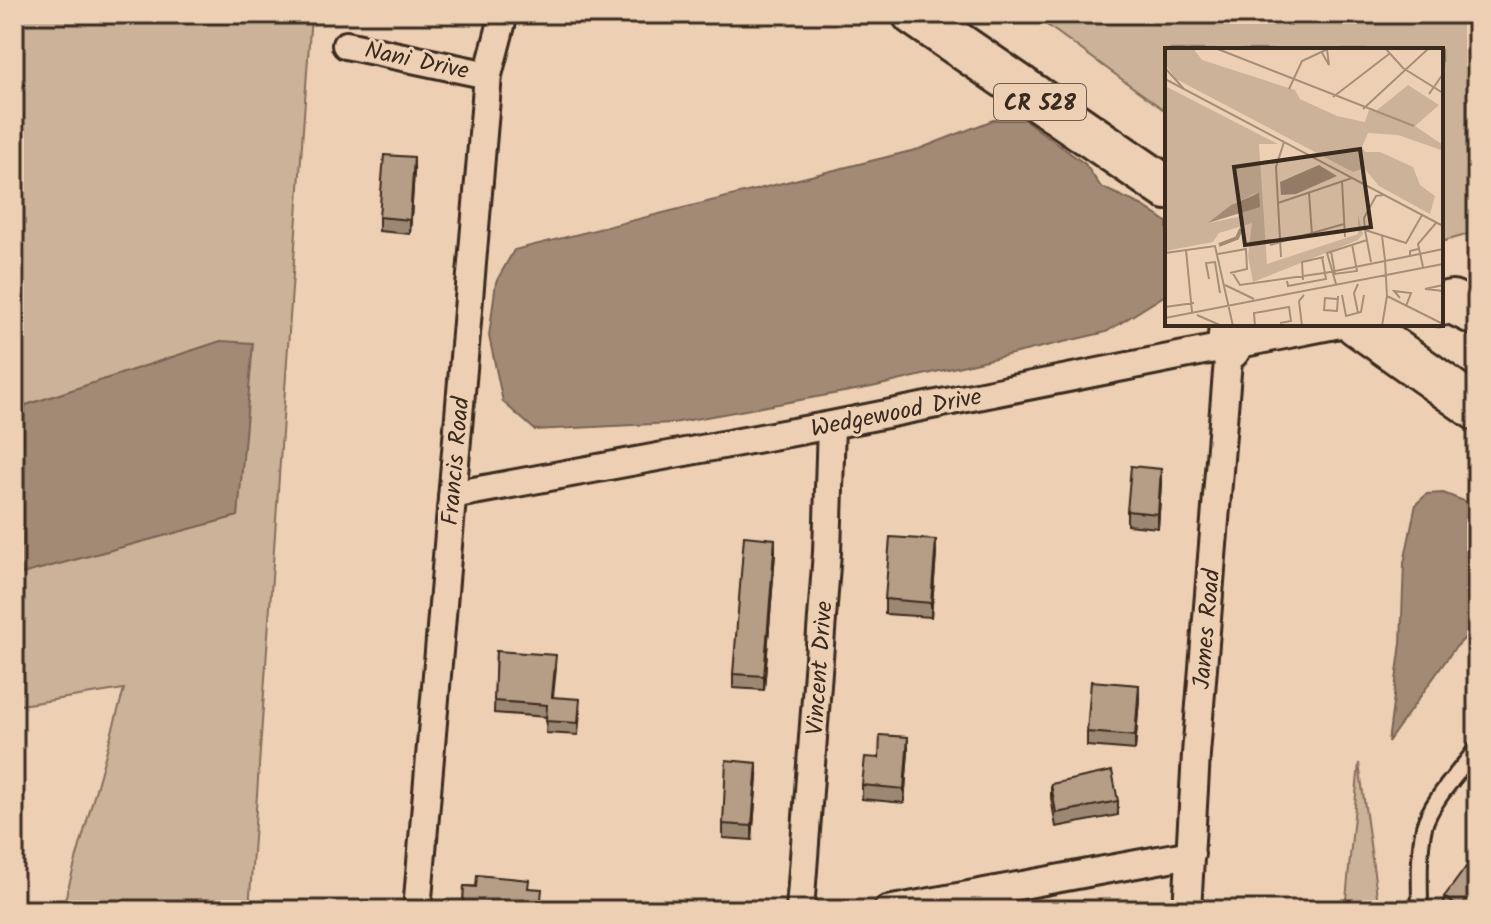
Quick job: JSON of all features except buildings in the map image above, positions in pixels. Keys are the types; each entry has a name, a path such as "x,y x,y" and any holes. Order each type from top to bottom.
{"main road":[{"name":"CR 528","path":"914,14 1165,187"},
{"path":"1443,304 1452,302 1477,314"},
{"path":"1360,326 1477,409"}],"street":[{"name":"Francis Road","path":"417,910 488,75 504,14"},
{"name":"Nani Drive","path":"346,45 488,75"},
{"name":"Wedgewood Drive","path":"452,495 831,425 1230,336 1322,326"},
{"name":"James Road","path":"1187,910 1196,754 1230,336"},
{"name":"Vincent Drive","path":"800,910 827,552 831,425"},
{"path":"887,910 1191,854"}],"lane":[{"path":"1420,910 1424,825 1477,748"}],"shaded area":[{"path":"14,14 311,14 249,910 62,910 124,689 14,706 14,576 238,516 243,446 221,341 14,409"},
{"path":"1032,14 1477,14 1477,232 1443,241 1443,48 1165,48 1165,111"},
{"path":"993,120 1025,120 1085,164 1101,187 1143,206 1165,221 1165,295 1106,332 872,387 673,423 535,430 503,402 489,336 496,282 514,250 919,149"},
{"path":"221,341 253,343 238,516 14,576 14,409"},
{"path":"1443,493 1477,506 1477,626 1454,649 1388,742 1401,643 1404,563 1416,504 1427,494"},
{"path":"1359,763 1379,910 1345,910"}]}
